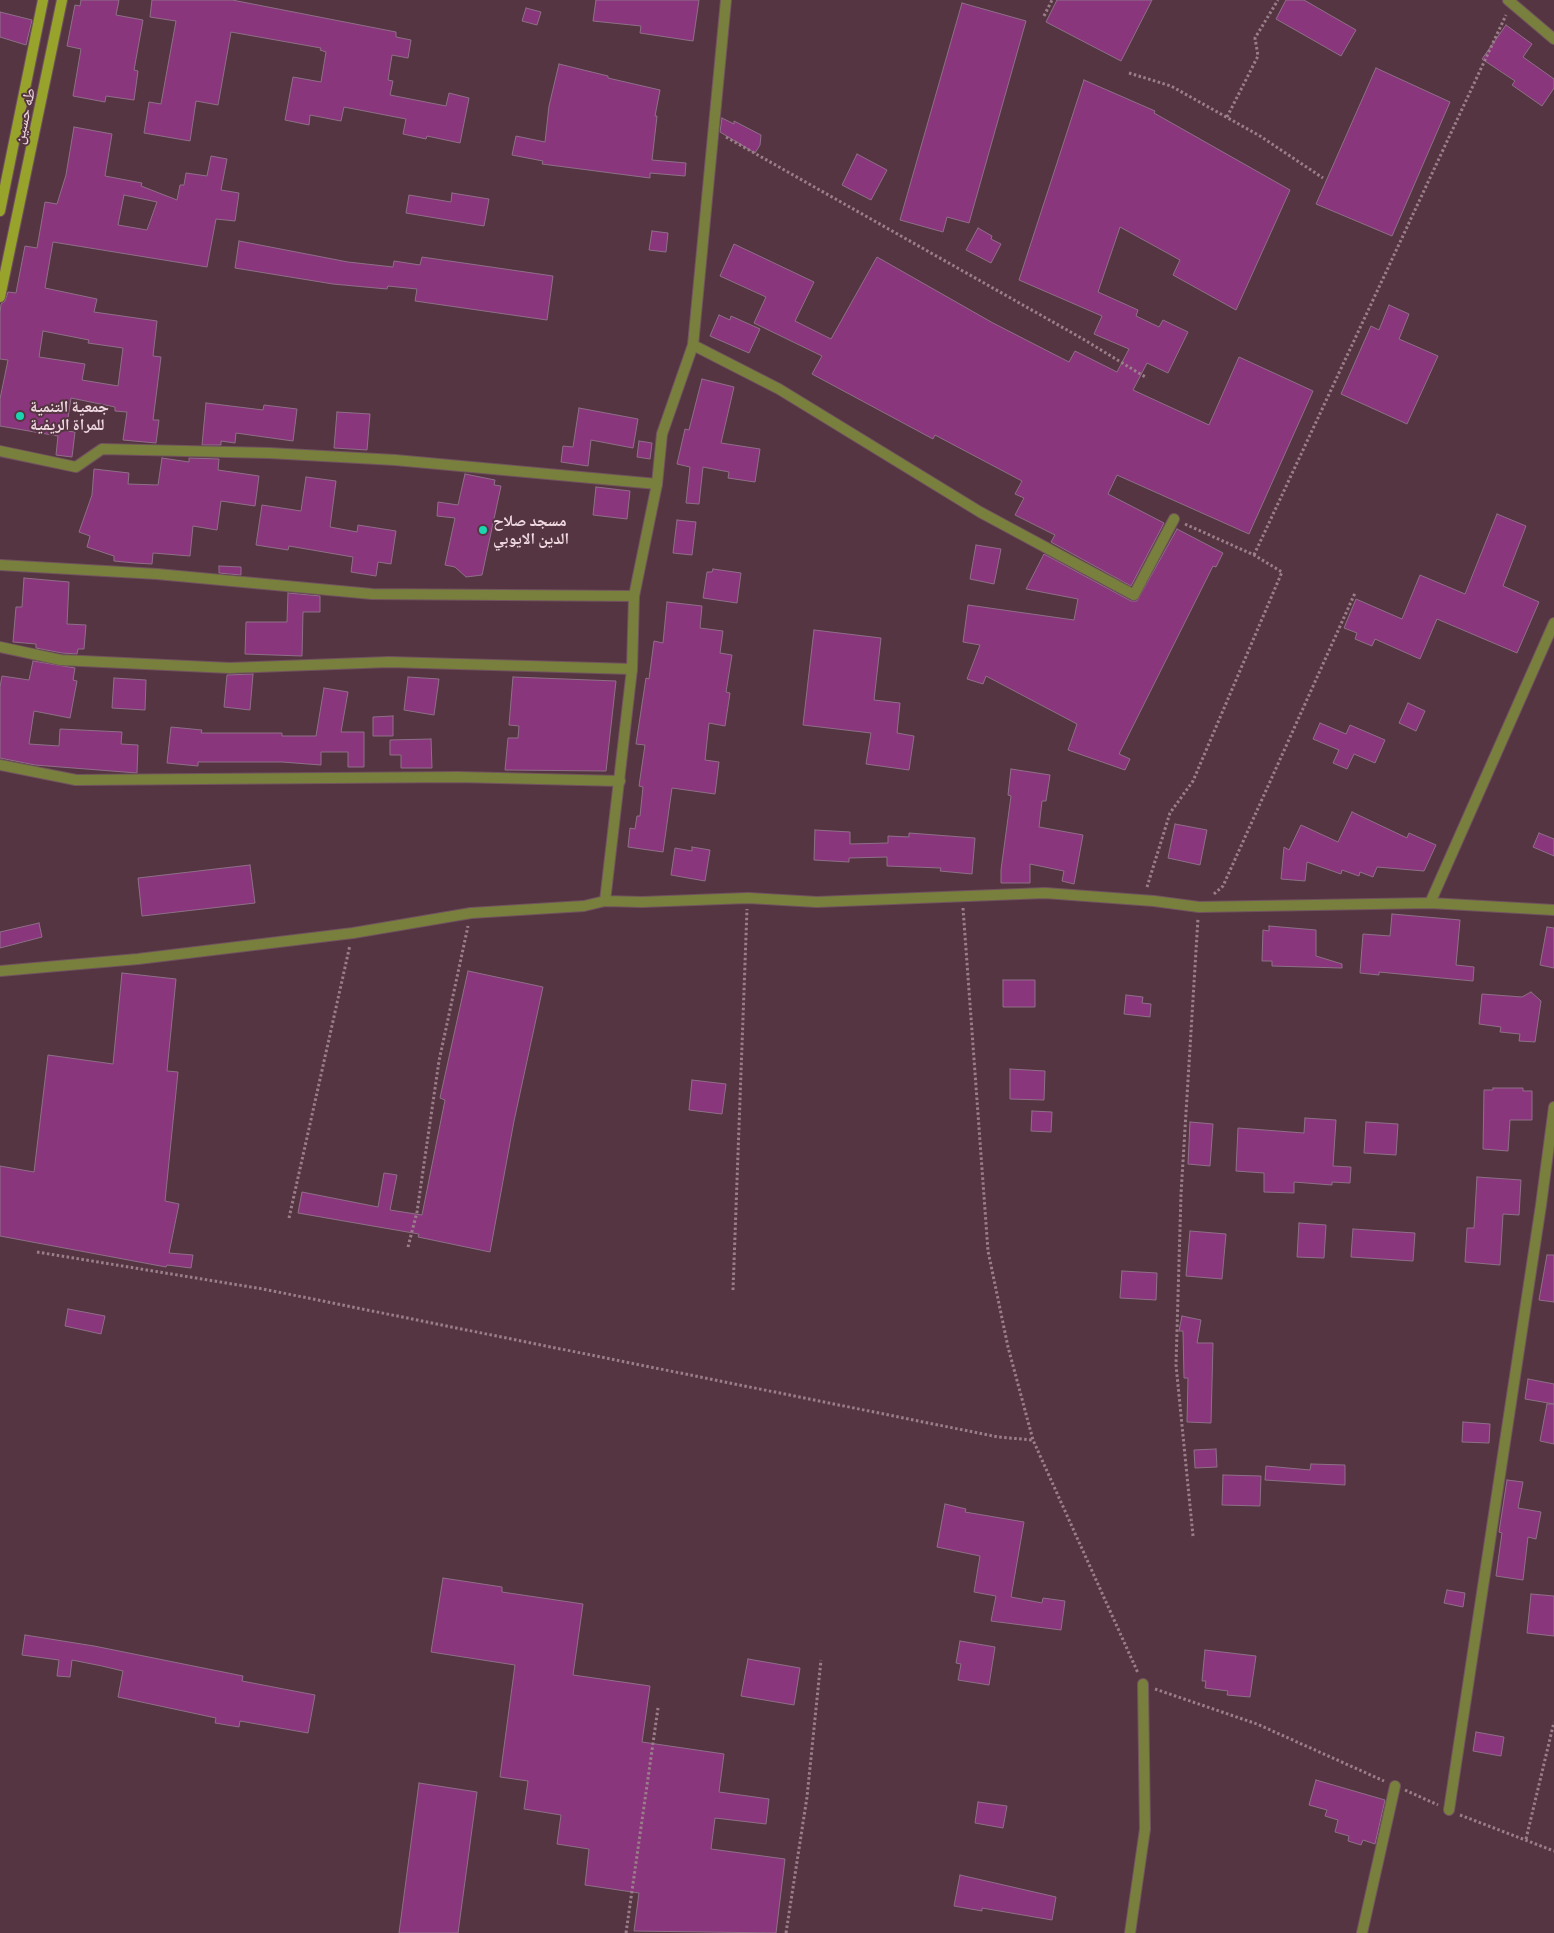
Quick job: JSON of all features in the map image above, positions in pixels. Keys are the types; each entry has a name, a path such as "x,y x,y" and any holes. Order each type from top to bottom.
{"main road":[{"name":"طه حسين","path":"0,211 43,0"},
{"name":"طه حسين","path":"0,297 62,0"}],"street":[{"path":"605,901 632,669 634,596 656,484 662,434 693,345 712,129 726,0"},
{"path":"1509,2 1553,36"},
{"path":"693,345 779,389 980,512 1134,595 1174,519"},
{"path":"0,451 76,467 102,449 269,453 395,460 656,484"},
{"path":"0,565 157,574 372,594 634,596"},
{"path":"1430,903 1554,623"},
{"path":"0,646 61,660 230,668 389,662 632,669"},
{"path":"0,765 76,780 458,777 620,780"},
{"path":"0,971 138,959 353,932 471,913 584,906 605,901 642,902 748,898 817,902 1045,893 1199,906 1430,903 1554,910"},
{"path":"1449,1810 1541,1205 1554,1107"},
{"path":"1130,1933 1144,1829 1143,1684"},
{"path":"1362,1933 1395,1786"}],"path":[{"path":"1044,16 1052,0"},
{"path":"1227,117 1258,56 1255,38 1278,0"},
{"path":"1254,555 1509,2"},
{"path":"1130,73 1172,86 1260,136 1323,178"},
{"path":"712,129 1083,339 1146,378"},
{"path":"1143,900 1170,812 1193,781 1282,572 1254,555 1174,519"},
{"path":"1193,1536 1176,1365 1181,1194 1199,906 1223,886 1355,593"},
{"path":"962,897 988,1251 1008,1347 1034,1440 1143,1684 1257,1724 1449,1810 1554,1851"},
{"path":"733,1290 748,898"},
{"path":"408,1247 417,1212 440,1061 471,913"},
{"path":"289,1218 353,932"},
{"path":"37,1252 263,1289 998,1437 1034,1440"},
{"path":"786,1933 807,1797 821,1660"},
{"path":"626,1933 658,1708"},
{"path":"1526,1839 1554,1722"}],"building":[{"path":"81,0 119,0 116,15 143,20 134,70 138,71 134,100 106,96 105,102 73,96 81,49 67,46 75,5 80,6"},
{"path":"152,0 232,0 396,32 396,37 411,40 408,58 392,55 388,80 393,81 390,95 446,106 449,93 469,98 460,143 427,136 426,139 403,134 406,119 344,107 341,121 310,115 309,125 285,120 293,77 321,82 326,52 320,50 321,48 231,32 218,105 196,101 190,141 144,133 149,102 161,104 176,21 150,17"},
{"path":"596,0 699,0 693,41 640,33 641,26 593,21"},
{"path":"1057,0 1152,0 1121,61 1046,22"},
{"path":"1286,0 1304,0 1356,30 1341,56 1276,19"},
{"path":"962,3 1026,21 969,223 947,217 943,232 900,220"},
{"path":"526,8 541,12 537,25 522,21"},
{"path":"0,12 32,20 26,45 0,37"},
{"path":"1506,25 1532,44 1523,57 1554,79 1554,88 1542,106 1512,85 1515,81 1482,59"},
{"path":"559,64 660,90 655,116 657,116 652,160 686,163 685,176 650,173 650,178 542,164 543,161 512,155 516,136 545,142 549,106"},
{"path":"1376,68 1450,102 1392,236 1316,204"},
{"path":"1084,80 1155,111 1154,113 1290,190 1236,310 1173,275 1180,260 1120,227 1098,292 1138,310 1136,316 1159,327 1163,320 1188,332 1168,373 1147,363 1133,390 1209,425 1239,357 1313,391 1249,534 1117,475 1108,494 1164,523 1131,586 1051,542 1055,535 1015,515 1024,498 1015,494 1022,481 935,435 933,439 812,374 822,356 754,323 766,297 720,276 734,244 814,282 795,321 831,339 877,257 993,323 1069,362 1075,351 1117,372 1129,349 1094,334 1102,316 1019,280"},
{"path":"722,118 734,124 734,121 761,135 760,145 755,153 720,132"},
{"path":"74,127 112,134 105,176 142,183 141,186 177,200 180,185 184,185 186,173 207,176 211,156 227,159 221,190 239,193 235,221 216,219 207,267 53,242 45,288 97,299 94,312 157,321 153,356 161,357 153,420 159,420 156,443 123,440 127,412 115,411 115,407 71,398 66,431 75,432 72,457 56,455 58,436 0,426 0,399 8,360 0,359 1,304 5,301 8,292 16,293 25,246 37,248 45,202 57,204 66,175","holes":["124,195 157,202 147,230 118,225","43,331 89,340 88,343 123,348 118,386 82,380 85,364 39,357"]},
{"path":"857,154 887,170 871,200 842,185"},
{"path":"452,193 489,199 484,226 406,213 409,195 451,202"},
{"path":"978,228 992,236 991,239 1001,244 991,263 966,250"},
{"path":"652,231 668,233 666,252 649,250"},
{"path":"239,241 348,262 393,267 394,261 420,265 422,257 553,276 547,320 415,301 417,289 388,286 387,289 333,284 235,268"},
{"path":"1389,305 1409,314 1399,339 1438,356 1407,424 1341,394 1371,326 1379,330"},
{"path":"719,315 730,320 731,316 760,329 749,353 710,336"},
{"path":"702,379 734,387 721,443 760,449 755,482 728,478 729,472 703,467 699,504 686,503 690,467 677,464 685,429 689,430"},
{"path":"206,403 263,410 264,405 297,409 293,441 236,433 235,443 221,441 221,445 202,445"},
{"path":"579,408 638,419 633,448 591,440 588,466 561,462 563,446 573,447"},
{"path":"337,412 370,414 367,450 334,448"},
{"path":"639,441 652,443 650,459 637,457"},
{"path":"162,458 189,462 189,458 219,459 218,470 259,476 255,506 221,501 217,530 193,526 190,556 153,553 152,564 135,563 114,561 114,556 87,547 90,536 79,532 92,495 94,469 129,473 128,484 158,485"},
{"path":"465,474 495,480 494,485 501,486 482,575 466,577 455,567 445,565 455,518 437,516 438,502 458,505"},
{"path":"306,477 336,481 330,527 357,532 358,525 396,531 391,564 378,562 376,576 351,572 353,557 289,546 288,550 256,545 262,505 301,511"},
{"path":"596,487 630,491 627,519 593,515"},
{"path":"1497,514 1526,526 1503,586 1539,602 1517,653 1437,619 1420,659 1375,639 1372,646 1355,639 1357,633 1344,628 1356,599 1402,619 1420,575 1465,594"},
{"path":"677,520 696,522 692,555 673,553"},
{"path":"1177,529 1223,553 1216,567 1213,566 1119,754 1130,759 1125,770 1068,750 1077,724 986,676 983,684 967,679 980,645 963,642 968,605 1074,620 1078,599 1026,589 1044,554 1131,601 1137,601"},
{"path":"976,545 1001,549 994,584 970,579"},
{"path":"219,566 241,567 241,575 219,573"},
{"path":"713,569 741,573 737,603 703,598 707,572 712,572"},
{"path":"24,578 69,582 67,624 86,625 84,649 78,649 77,654 62,653 36,648 36,644 13,642 16,607 22,607"},
{"path":"288,593 320,596 320,612 303,612 302,656 245,654 246,622 287,622"},
{"path":"667,602 702,606 700,628 723,631 720,653 732,655 726,692 730,693 725,726 709,723 705,760 719,762 715,794 672,788 663,852 628,847 630,828 635,829 637,816 640,816 643,787 639,786 645,745 636,744 646,678 649,679 654,641 663,643"},
{"path":"814,630 881,638 874,700 900,703 897,733 914,736 909,770 866,764 871,733 803,725"},
{"path":"33,661 75,668 73,680 77,681 70,718 34,711 29,744 59,746 60,729 122,732 121,744 138,745 137,773 35,765 0,758 0,687 2,676 29,680"},
{"path":"253,674 250,710 224,707 227,675"},
{"path":"408,677 439,679 434,715 404,710"},
{"path":"513,677 616,681 606,771 505,770 508,738 518,738 519,726 509,725"},
{"path":"114,678 146,680 145,710 112,708"},
{"path":"324,688 348,692 341,732 364,732 364,767 348,767 348,752 321,752 321,765 282,762 198,762 198,766 167,763 171,727 202,730 201,733 282,733 282,736 316,736"},
{"path":"1408,703 1425,711 1416,731 1399,723"},
{"path":"393,716 393,736 373,736 373,717"},
{"path":"1320,723 1346,734 1350,725 1385,740 1375,763 1354,754 1347,769 1333,763 1339,750 1313,739"},
{"path":"431,739 432,768 401,768 401,755 390,755 390,740"},
{"path":"1011,769 1050,775 1046,801 1042,801 1039,827 1083,835 1074,884 1062,881 1064,871 1030,864 1030,883 1001,883 1011,796 1008,795"},
{"path":"1352,812 1407,838 1409,833 1436,845 1424,871 1377,867 1373,877 1360,872 1359,876 1342,870 1341,874 1307,862 1305,881 1281,879 1284,847 1289,850 1301,825 1338,842"},
{"path":"1175,824 1207,830 1200,865 1168,858"},
{"path":"815,830 850,832 850,844 888,843 888,836 909,837 909,833 975,838 972,874 940,871 941,868 887,866 887,857 849,858 849,862 814,860"},
{"path":"1539,833 1554,839 1554,856 1533,847"},
{"path":"692,847 710,850 705,881 671,875 675,848 692,851"},
{"path":"250,865 255,903 142,916 138,878"},
{"path":"1392,914 1460,920 1456,965 1474,967 1473,981 1379,972 1379,975 1360,973 1363,934 1390,936"},
{"path":"39,923 42,937 0,948 0,932"},
{"path":"1269,926 1316,930 1316,956 1342,964 1342,968 1272,966 1272,961 1262,961 1263,930 1269,931"},
{"path":"1547,927 1554,928 1554,968 1540,965"},
{"path":"468,971 543,987 514,1121 490,1252 418,1237 419,1234 298,1213 302,1192 378,1207 384,1173 397,1175 390,1210 422,1215 445,1100 440,1098"},
{"path":"122,973 176,979 167,1071 178,1072 165,1201 179,1204 169,1253 193,1255 191,1268 167,1265 166,1267 0,1236 0,1166 34,1172 48,1055 113,1064"},
{"path":"1003,980 1035,980 1035,1007 1003,1007"},
{"path":"1531,992 1541,1001 1535,1042 1519,1041 1520,1034 1500,1032 1501,1027 1479,1024 1482,994 1522,997"},
{"path":"1126,995 1143,997 1142,1003 1151,1004 1150,1017 1124,1014"},
{"path":"1010,1069 1045,1071 1044,1100 1010,1099"},
{"path":"692,1080 726,1084 722,1114 689,1110"},
{"path":"1493,1088 1523,1088 1523,1091 1532,1091 1532,1120 1510,1120 1508,1151 1483,1149 1484,1090 1493,1090"},
{"path":"1032,1111 1052,1112 1051,1132 1031,1131"},
{"path":"1305,1118 1336,1120 1333,1166 1351,1167 1350,1183 1332,1182 1332,1185 1294,1182 1294,1193 1264,1192 1264,1173 1236,1171 1238,1128 1304,1133"},
{"path":"1190,1122 1213,1124 1210,1166 1188,1164"},
{"path":"1366,1122 1398,1124 1396,1155 1364,1153"},
{"path":"1477,1177 1521,1180 1519,1215 1503,1214 1500,1265 1465,1262 1467,1228 1474,1228"},
{"path":"1299,1223 1326,1225 1324,1258 1297,1257"},
{"path":"1353,1229 1415,1233 1413,1261 1351,1257"},
{"path":"1190,1231 1226,1234 1222,1279 1186,1276"},
{"path":"1547,1255 1554,1255 1554,1302 1539,1300"},
{"path":"1122,1271 1157,1273 1156,1300 1120,1298"},
{"path":"68,1309 105,1316 101,1334 65,1326"},
{"path":"1182,1316 1201,1320 1197,1343 1213,1343 1211,1423 1187,1422 1188,1378 1184,1378 1183,1331 1179,1331"},
{"path":"1528,1379 1554,1384 1554,1404 1525,1399"},
{"path":"1547,1404 1554,1404 1554,1444 1540,1441"},
{"path":"1463,1422 1490,1424 1489,1443 1462,1442"},
{"path":"1216,1449 1217,1467 1195,1468 1194,1450"},
{"path":"1311,1464 1345,1465 1345,1485 1265,1480 1266,1466 1310,1470"},
{"path":"1223,1475 1261,1476 1260,1506 1222,1505"},
{"path":"1507,1480 1523,1482 1518,1508 1541,1512 1536,1539 1528,1537 1523,1580 1496,1576 1502,1533 1499,1532"},
{"path":"945,1504 966,1509 965,1512 1024,1522 1011,1597 1042,1603 1043,1598 1065,1601 1061,1630 991,1621 996,1596 974,1592 980,1556 937,1547"},
{"path":"443,1578 502,1587 502,1592 583,1604 573,1675 650,1686 642,1742 724,1754 719,1792 769,1799 766,1824 715,1818 711,1849 785,1859 776,1933 634,1931 639,1893 585,1885 589,1849 557,1844 561,1815 524,1809 528,1781 500,1777 515,1665 431,1652"},
{"path":"1447,1590 1465,1593 1463,1607 1444,1603"},
{"path":"1531,1594 1554,1596 1554,1636 1527,1633"},
{"path":"25,1635 94,1646 243,1676 242,1681 315,1695 308,1733 240,1721 239,1727 215,1723 216,1718 118,1697 123,1671 102,1666 72,1660 70,1677 57,1676 59,1660 22,1655"},
{"path":"960,1641 995,1647 989,1685 958,1680 961,1664 956,1663"},
{"path":"1205,1650 1256,1656 1250,1697 1227,1695 1228,1691 1205,1688 1206,1681 1202,1681"},
{"path":"748,1659 800,1668 794,1705 741,1696"},
{"path":"1476,1732 1504,1737 1501,1756 1473,1751"},
{"path":"1316,1780 1385,1800 1375,1844 1363,1840 1361,1845 1348,1841 1349,1836 1335,1832 1338,1820 1325,1816 1327,1810 1309,1805"},
{"path":"419,1783 477,1792 458,1933 399,1933"},
{"path":"978,1802 1007,1806 1003,1828 975,1823"},
{"path":"960,1875 1056,1897 1052,1920 982,1908 982,1911 954,1906"}],"place":[{"name":"جمعية التنمية للمراة الريفية","path":"20,416"},
{"name":"مسجد صلاح الدين الايوبي","path":"483,530"}]}
